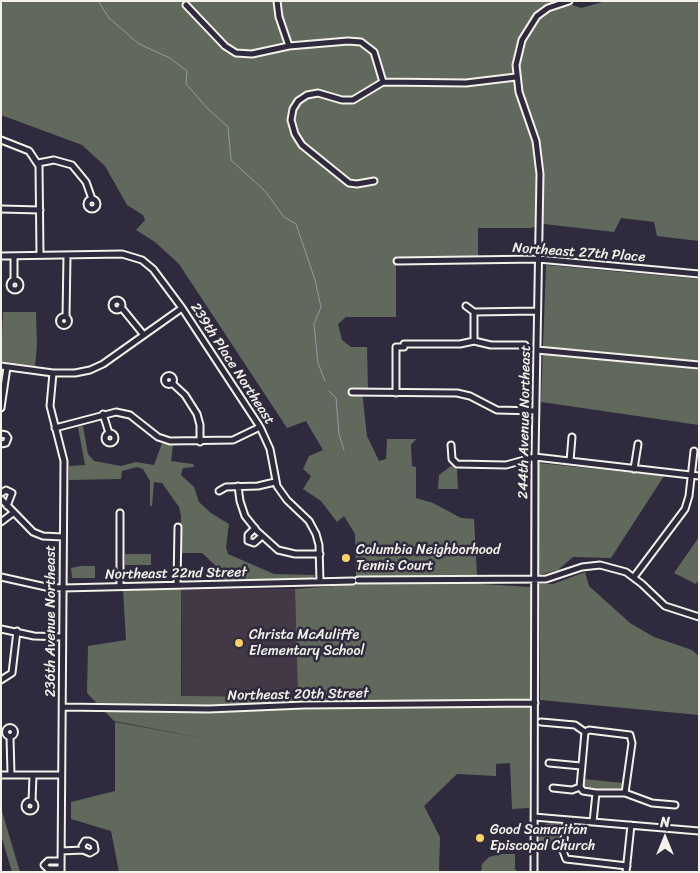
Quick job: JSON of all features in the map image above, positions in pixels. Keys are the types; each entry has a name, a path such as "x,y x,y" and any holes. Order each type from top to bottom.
{"street":[{"path":"277,1 279,17 289,46"},
{"name":"244th Avenue Northeast","path":"534,872 534,579 539,161 534,133 516,77 519,49 531,23 548,8 568,1"},
{"path":"186,5 225,46 236,52 252,54 289,46 361,42 374,52 383,82"},
{"path":"374,181 357,184 349,183 302,146 292,128 293,109 298,101 307,95 318,93 342,100 353,100 383,82 474,83 516,77"},
{"path":"1,140 29,151 38,163 40,170 40,255"},
{"path":"38,163 54,160 72,166 86,182 92,199"},
{"path":"1,209 40,210"},
{"name":"239th Place Northeast","path":"67,256 116,253 142,260 153,269 182,308 260,427 270,450 275,482 287,500 313,528 320,554 320,582"},
{"path":"1,256 67,256 66,317"},
{"path":"14,256 14,280"},
{"name":"Northeast 27th Place","path":"397,261 538,259 699,274"},
{"path":"466,306 474,312 537,311"},
{"path":"121,307 143,334"},
{"path":"1,408 4,367 76,373 90,370 103,364 182,308"},
{"path":"474,312 474,341"},
{"path":"396,392 396,347 404,347 404,344 460,344 474,341 491,345 524,345"},
{"path":"537,350 699,364"},
{"name":"236th Avenue Northeast","path":"53,372 50,406 64,460 61,871"},
{"path":"172,383 185,395 197,414 200,425 200,442"},
{"path":"352,392 457,393 470,396 497,410 536,411"},
{"path":"55,428 116,412 130,415 163,440 200,442 233,440 260,427"},
{"path":"103,414 109,434"},
{"path":"1,434 8,438 6,443 1,444"},
{"path":"570,461 572,437"},
{"path":"634,469 638,444"},
{"path":"451,445 452,459 457,464 506,465 535,458 699,476"},
{"path":"634,577 685,509 692,476 694,451"},
{"path":"219,492 226,487 264,485 275,482"},
{"path":"238,486 242,508 262,536 282,552 320,554"},
{"path":"1,493 6,490 12,493 7,506"},
{"path":"1,499 28,528 38,535 63,537"},
{"path":"1,525 13,513"},
{"path":"120,513 120,586"},
{"path":"177,585 178,528"},
{"path":"255,528 248,535 248,541 254,543 262,536"},
{"name":"Northeast 22nd Street","path":"1,577 46,587 63,588 534,579 555,578 591,565 618,568 634,577 665,606 699,617"},
{"path":"1,629 34,636 62,638"},
{"path":"1,680 12,673 17,631"},
{"name":"Northeast 20th Street","path":"62,707 210,709 304,705 535,703"},
{"path":"540,722 575,725 585,732"},
{"path":"585,732 589,730 630,735 632,743 626,793"},
{"path":"585,732 580,787 583,791 626,793 652,803 675,805"},
{"path":"10,737 11,774"},
{"path":"549,763 581,766"},
{"path":"1,775 61,775"},
{"path":"32,802 33,775"},
{"path":"553,788 572,790 580,787"},
{"path":"593,822 596,793"},
{"path":"534,817 699,831"},
{"path":"566,820 563,851 565,857 572,861 626,869 631,825"},
{"path":"61,850 83,850"},
{"path":"61,861 48,861 44,865 48,869 61,871"}],"shaded area":[{"name":"Christa McAuliffe Elementary School","path":"181,589 295,589 298,697 182,696"}],"green space":[{"path":"1,1 561,1 581,8 606,1 699,1 699,241 657,236 654,222 621,218 614,232 544,224 531,228 478,228 478,256 396,258 396,317 346,317 338,324 342,340 351,347 367,347 368,391 362,391 367,436 379,461 386,459 387,439 416,439 411,445 412,466 416,467 416,498 433,503 461,518 474,519 477,574 481,584 531,587 529,808 512,809 510,763 496,764 496,776 457,774 424,806 440,837 439,872 119,872 111,831 71,819 71,802 115,791 115,722 207,739 114,721 87,693 88,646 126,640 123,590 181,589 181,696 298,697 295,589 348,585 356,576 355,534 344,516 337,522 321,501 303,489 311,476 303,469 309,456 323,450 306,421 287,428 179,264 155,242 136,230 145,220 143,215 127,205 105,166 82,145 1,115"},
{"path":"546,265 699,279 699,425 541,402"},
{"path":"3,312 36,312 37,346 35,366 1,361"},
{"path":"83,426 88,454 94,461 121,466 136,462 154,465 162,443 173,446 171,461 193,464 194,467 183,468 181,475 194,487 199,502 211,513 229,524 226,547 228,554 274,574 315,575 313,578 218,580 217,567 202,553 180,553 181,516 179,507 162,483 154,482 152,506 150,506 150,481 143,469 137,467 122,471 121,479 69,480 69,466 85,465 78,427"},
{"path":"539,463 664,476 611,558 573,557 558,570 539,575"},
{"path":"451,466 457,469 458,489 438,489 439,475"},
{"path":"699,537 699,579 696,584 674,573"},
{"path":"125,554 151,554 151,565 125,565"},
{"path":"95,566 95,578 72,578 71,568"},
{"path":"585,572 589,586 630,623 654,637 692,650 699,656 699,715 540,700 539,584 553,584"},
{"path":"583,779 624,783 619,791 586,788 582,784"},
{"path":"1,808 20,872 12,872 1,835"},
{"path":"550,823 562,824 560,845 538,845 541,826"},
{"path":"501,854 515,854 515,869 518,872 481,872 482,864 489,857"}],"waterway":[{"path":"98,1 109,18 139,44 170,58 187,71 186,84 208,109 228,127 231,160 265,191 284,217 296,224 315,280 321,307 314,324 318,363 325,381"},
{"path":"329,391 336,398 339,434 344,450"}],"place":[{"name":"Columbia Neighborhood Tennis Court","path":"346,558"},
{"name":"Christa McAuliffe Elementary School","path":"239,643"},
{"name":"Good Samaritan Episcopal Church","path":"480,838"}]}
